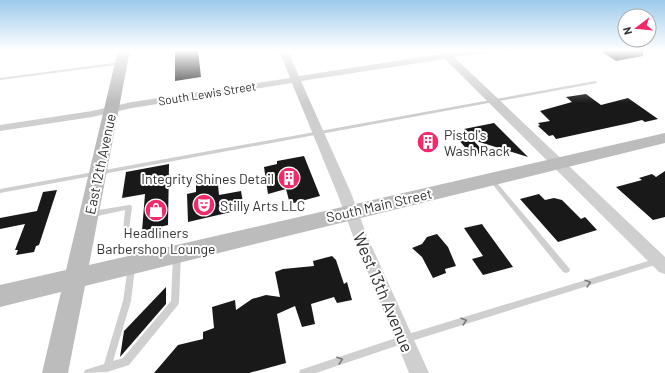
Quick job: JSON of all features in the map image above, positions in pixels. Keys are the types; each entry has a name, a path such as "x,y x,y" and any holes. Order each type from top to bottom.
{"main road":[{"name":"East 12th Avenue","path":"55,373 120,67"},
{"name":"South Main Street","path":"0,296 665,138"}],"street":[{"name":"West 13th Avenue","path":"291,67 319,133 360,236 419,373"},
{"name":"South Lewis Street","path":"0,128 365,67"},
{"path":"458,67 662,264"}],"lane":[{"path":"0,79 62,67"},
{"path":"0,191 595,82"},
{"path":"490,179 566,270"},
{"path":"89,214 129,207 126,230"},
{"path":"88,373 126,362 175,302 177,254"},
{"path":"303,373 405,339 662,264"},
{"path":"107,368 127,301 132,265"}],"building":[{"path":"175,67 200,67 201,77 175,81"},
{"path":"586,94 601,105 628,98 658,119 645,122 642,120 556,139 553,135 549,136 538,126 540,125 538,123 550,121 540,111 572,102 566,97"},
{"path":"494,123 528,157 473,140 484,152 472,155 456,137 468,134 464,129"},
{"name":"Integrity Shines Detail","path":"304,156 320,196 290,204 286,189 268,194 264,167 277,164 277,161"},
{"path":"169,164 168,225 142,231 145,194 122,198 126,172"},
{"path":"665,171 665,217 653,220 616,187 642,180 639,178 652,174 656,177"},
{"name":"Stilly Arts LLC","path":"217,175 219,195 241,191 244,209 188,222 187,194 196,192 196,182 202,181 201,178"},
{"path":"57,190 39,245 36,246 34,252 16,255 18,250 15,250 25,224 0,229 0,218 37,211 43,192"},
{"path":"539,194 545,200 554,198 562,200 581,219 585,217 597,230 558,242 520,199"},
{"path":"482,224 513,267 483,275 472,259 483,256 464,228"},
{"path":"437,234 448,247 456,266 445,269 446,273 433,278 422,257 412,248 422,244 427,237"},
{"path":"332,256 336,260 344,284 347,282 352,300 337,303 334,297 311,304 315,324 302,327 295,306 277,314 286,363 249,373 154,373 178,345 203,339 203,332 214,328 212,307 235,300 236,310 252,299 266,295 280,297 275,272 283,269 314,266 313,261"},
{"path":"166,287 166,304 120,357 124,331"}],"place":[{"name":"Pistol's Wash Rack","path":"428,142"},
{"name":"Integrity Shines Detail","path":"289,178"},
{"name":"Stilly Arts LLC","path":"204,205"},
{"name":"Headliners Barbershop Lounge","path":"156,210"}]}
